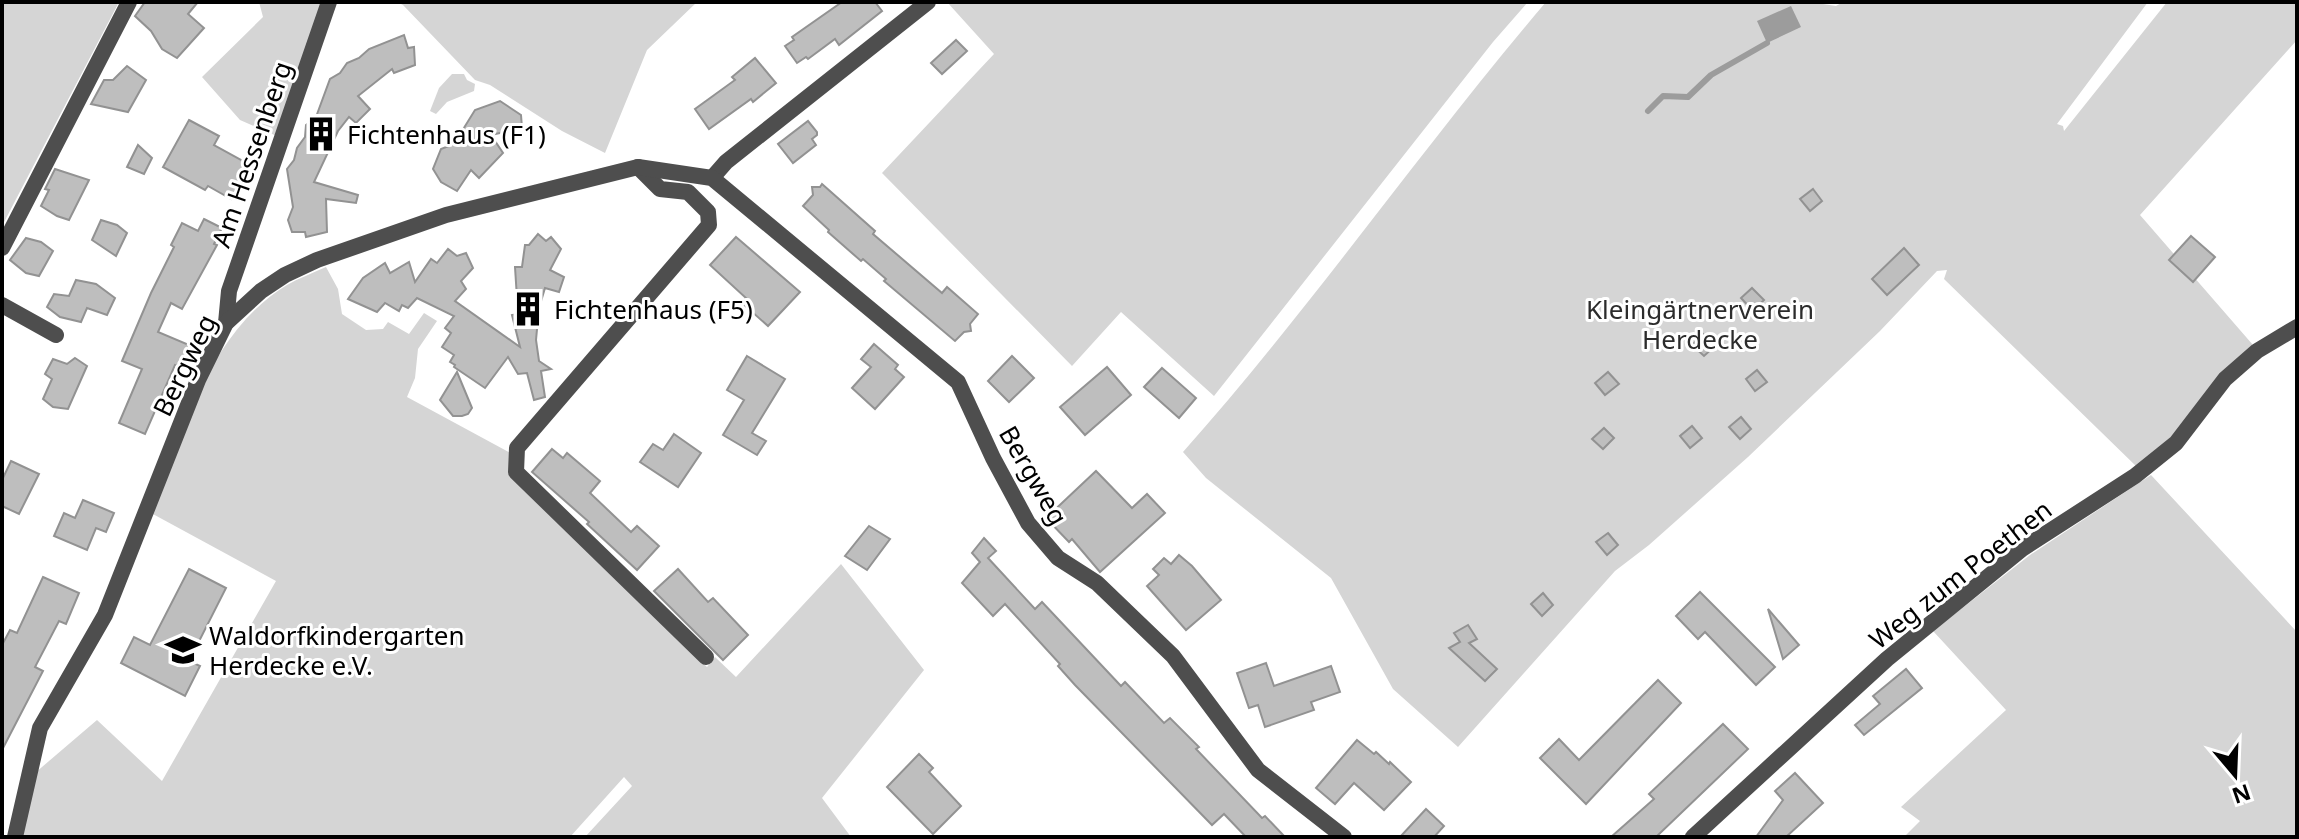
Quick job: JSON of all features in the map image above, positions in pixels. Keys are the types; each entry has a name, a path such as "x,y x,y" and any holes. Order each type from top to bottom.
{"street":[{"path":"2,248 129,2"},
{"name":"Am Hessenberg","path":"226,323 229,291 329,2"},
{"path":"712,178 726,162 928,2"},
{"path":"638,167 660,189 688,192 708,212 709,225 517,448 516,472 706,657"},
{"name":"Bergweg","path":"15,837 40,728 105,615 198,380 226,323 261,291 317,260 446,215 638,167 712,178 958,382 993,458 1028,523 1058,558 1097,583 1173,656 1258,770 1344,837"},
{"path":"2,305 56,335"},
{"name":"Weg zum Poethen","path":"1693,837 1887,659 2022,549 2135,476 2176,443 2225,379 2257,351 2297,327"}],"green space":[{"path":"2,2 119,2 2,226"},
{"path":"259,2 325,2 279,137 240,120 202,77 263,17"},
{"path":"397,2 697,2 647,50 605,153 562,131 490,85 475,80"},
{"path":"947,2 1528,2 1493,42 1214,396 1121,312 1072,366 882,173 994,54"},
{"name":"Kleingärtnerverein Herdecke","path":"1546,2 1810,2 1836,6 1843,2 2148,2 2057,124 2063,126 2064,131 2167,2 2297,2 2297,40 2140,215 2253,345 2174,437 2138,468 1944,279 1947,270 1937,271 1880,331 1748,457 1615,571 1458,747 1393,689 1331,578 1206,478 1183,452 1276,342"},
{"path":"452,74 464,74 467,80 475,84 474,91 447,102 436,114 430,111 439,88"},
{"path":"326,267 338,289 342,314 366,330 383,329 388,322 409,334 424,313 437,321 418,349 415,378 407,397 514,455 511,476 707,667 715,657 736,677 841,564 924,670 822,798 851,837 585,837 632,786 624,777 570,837 17,837 35,773 97,720 162,781 276,581 151,513 202,387 237,329 260,305 287,285"},
{"path":"2151,475 2297,632 2297,837 1904,837 1920,821 1901,807 2006,710 1933,631 2030,555"}],"shaded area":[{"path":"1791,6 1801,27 1767,43 1757,21"}],"building":[{"path":"145,2 198,2 188,14 204,28 177,58 162,49 151,31 135,16"},
{"path":"842,2 875,2 882,11 839,45 835,39 808,59 806,57 797,63 785,46 794,40 792,37"},
{"name":"Fichtenhaus (F1)","path":"404,35 408,48 414,47 415,65 394,73 392,69 358,96 370,109 356,123 349,117 338,131 314,182 358,195 356,203 326,199 327,232 306,237 305,232 292,232 288,220 293,207 287,169 305,137 306,125 316,117 330,79 369,49"},
{"path":"956,40 967,51 942,74 931,63"},
{"path":"755,58 776,83 753,102 751,99 709,129 695,109 735,80 732,77"},
{"path":"127,66 146,80 128,112 91,104 104,80 113,80"},
{"path":"500,101 521,115 522,128 491,135 503,153 479,178 471,170 457,191 441,182 433,169 441,149 454,144 475,110"},
{"path":"189,120 219,136 214,145 250,165 231,199 208,186 205,190 163,167"},
{"path":"808,121 817,132 812,139 816,145 793,163 778,144"},
{"path":"138,145 152,158 144,174 127,167"},
{"path":"55,169 89,180 69,220 41,206"},
{"path":"822,184 875,231 873,234 942,293 947,287 978,314 970,324 971,331 964,332 955,341 828,232 803,206 813,195 812,187"},
{"path":"1813,189 1822,201 1810,211 1800,199"},
{"path":"204,219 222,228 214,244 217,245 182,309 171,303 158,332 189,345 180,367 175,365 145,434 119,423 142,369 122,361 182,223 198,231"},
{"path":"101,220 117,225 127,233 116,256 92,240"},
{"path":"538,234 546,241 551,237 561,249 550,270 564,277 559,292 545,288 539,308 536,340 539,361 551,369 541,371 545,397 534,400 527,373 518,374 508,357 485,388 454,367 450,362 454,355 442,347 451,333 445,328 454,316 417,298 408,308 402,305 399,311 385,303 377,312 348,299 363,278 385,263 390,273 409,262 415,282 431,259 437,263 448,249 457,256 466,253 473,268 461,281 466,289 455,301 520,347 512,315 518,314 515,267 522,267 525,245 529,245"},
{"path":"2191,236 2215,257 2193,282 2169,260"},
{"path":"736,237 800,292 768,326 742,303 746,298 710,265"},
{"path":"26,238 41,242 53,251 39,276 26,273 10,260"},
{"path":"1904,248 1919,265 1887,295 1872,279"},
{"path":"76,280 96,284 115,298 107,315 87,308 81,322 60,317 47,307 54,294 69,296"},
{"path":"1752,288 1764,300 1753,311 1741,298"},
{"path":"1703,334 1715,346 1704,356 1692,345"},
{"path":"874,344 898,365 895,369 904,377 875,409 852,388 871,367 861,359"},
{"path":"747,356 785,379 752,433 766,441 757,455 723,435 744,400 727,390"},
{"path":"1012,356 1034,378 1009,402 988,381"},
{"path":"75,358 87,366 68,409 53,407 43,399 52,379 45,374 53,359 67,364"},
{"path":"1107,367 1131,395 1085,435 1060,407"},
{"path":"1162,368 1196,398 1179,418 1144,387"},
{"path":"1757,370 1767,382 1755,391 1746,379"},
{"path":"457,372 472,408 462,416 453,416 440,400"},
{"path":"1608,372 1619,384 1605,395 1595,383"},
{"path":"1741,417 1751,429 1740,439 1729,427"},
{"path":"1692,426 1702,438 1690,448 1680,436"},
{"path":"1604,428 1614,438 1603,449 1592,439"},
{"path":"674,434 701,453 678,487 640,462 653,444 663,450"},
{"path":"552,449 563,458 567,453 600,481 590,493 631,532 637,526 659,546 637,570 532,472"},
{"path":"11,461 39,474 19,514 2,506 2,480"},
{"path":"1096,471 1132,508 1147,494 1165,513 1100,572 1072,539 1069,542 1046,518"},
{"path":"83,500 114,513 106,532 96,528 87,550 54,536 64,513 75,518"},
{"path":"869,526 890,539 867,570 845,556"},
{"path":"1608,533 1618,545 1607,555 1596,542"},
{"path":"984,538 996,551 988,558 1035,609 1042,602 1121,686 1125,682 1164,723 1170,718 1262,818 1265,816 1285,837 1246,837 1224,814 1212,825 1075,685 1005,604 993,616 962,583 980,562 972,553"},
{"path":"1179,555 1221,600 1186,630 1147,586 1159,575 1153,569 1164,558 1171,564"},
{"path":"189,569 226,588 189,661 200,666 185,696 121,663 134,637 150,645"},
{"path":"678,569 708,602 713,598 748,635 723,660 654,591"},
{"path":"43,577 79,593 66,624 59,621 35,667 43,671 2,750 2,645 10,630 17,633"},
{"path":"1700,592 1775,667 1756,685 1705,632 1698,639 1676,616"},
{"path":"1543,593 1553,605 1542,616 1531,604"},
{"path":"1768,609 1799,645 1783,659"},
{"path":"1468,625 1477,639 1469,643 1497,669 1485,681 1449,648 1460,642 1454,633"},
{"path":"1266,663 1274,686 1331,666 1340,692 1311,702 1314,710 1265,727 1258,705 1249,708 1237,673"},
{"path":"1906,669 1922,688 1864,735 1855,725 1880,704 1873,696"},
{"path":"1658,680 1681,703 1586,804 1540,758 1559,739 1579,760"},
{"path":"1723,724 1748,749 1656,837 1611,837 1654,799 1649,794"},
{"path":"1357,740 1390,762 1411,782 1384,810 1354,783 1335,804 1316,788"},
{"path":"919,754 933,768 929,772 961,806 933,834 887,787"},
{"path":"1795,773 1823,803 1786,837 1756,837 1783,800 1775,791"},
{"path":"1426,809 1444,826 1434,837 1400,837"}],"waterway":[{"path":"1648,111 1663,96 1688,97 1711,75 1767,43"}],"place":[{"name":"Fichtenhaus (F1)","path":"321,134"},
{"name":"Fichtenhaus (F5)","path":"528,309"},
{"name":"Waldorfkindergarten Herdecke e.V.","path":"183,650"}]}
